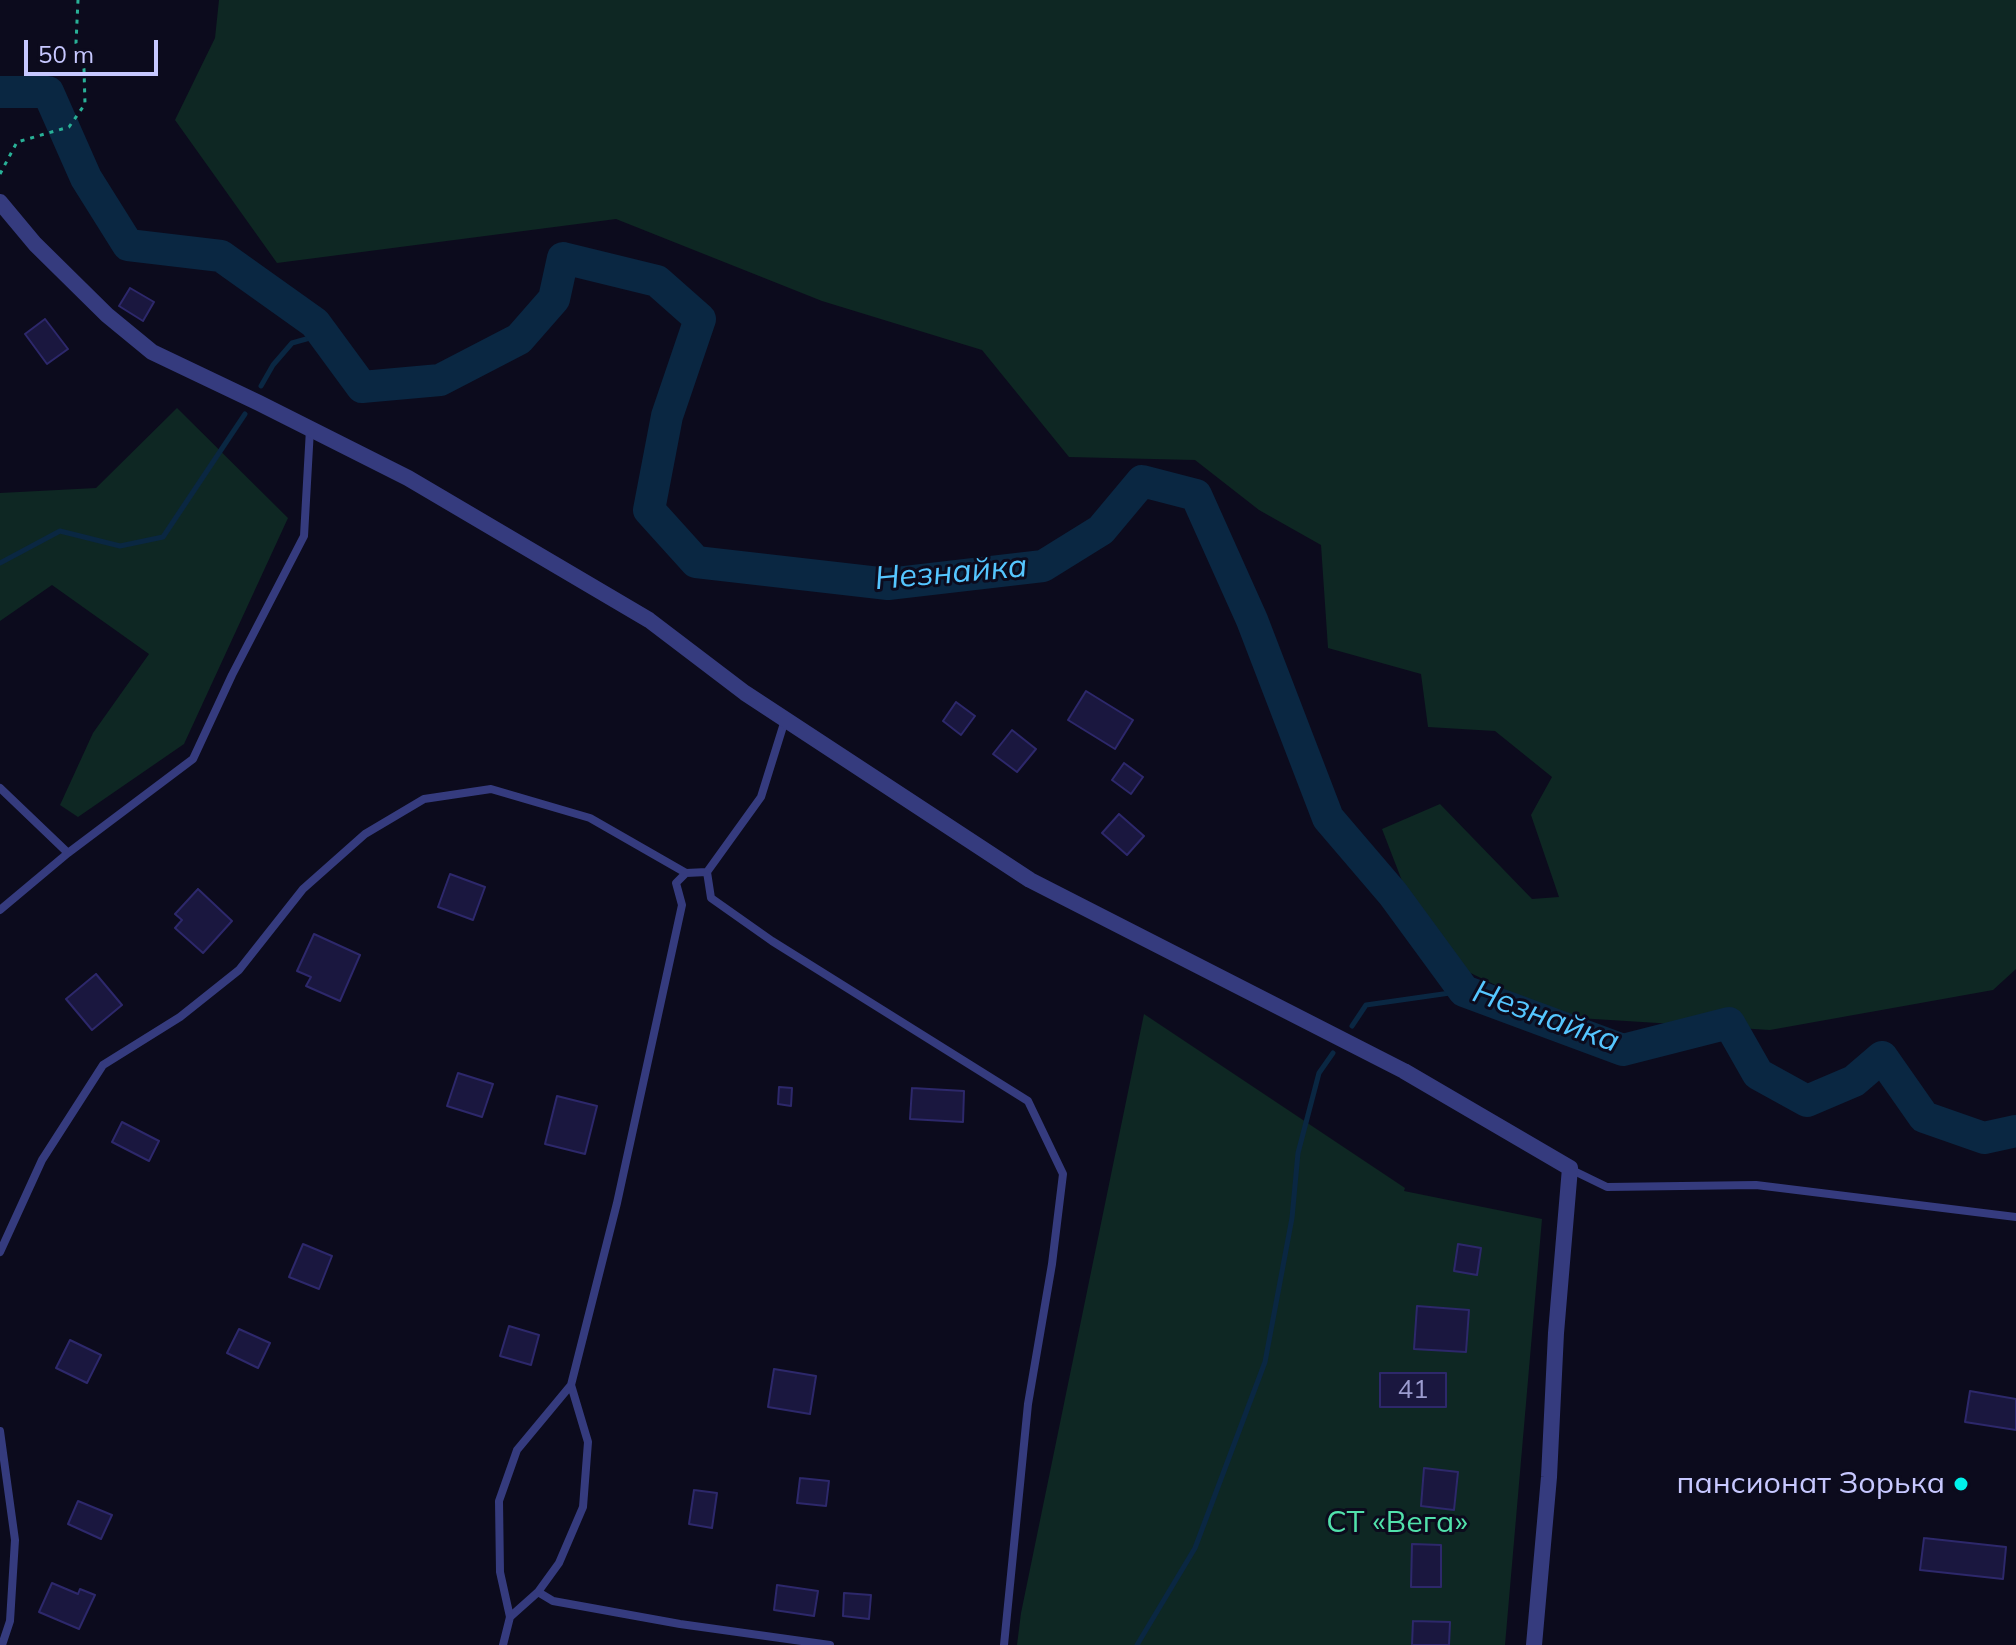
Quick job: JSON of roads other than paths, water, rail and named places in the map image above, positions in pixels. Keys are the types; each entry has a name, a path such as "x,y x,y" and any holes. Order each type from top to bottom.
{"street":[{"path":"0,202 45,254 107,315 152,352 408,478 649,620 745,693 1030,880 1404,1071 1570,1168 1534,1645"}],"lane":[{"path":"0,910 68,853 193,759 232,675 304,536 310,428"},
{"path":"785,719 761,797 707,872 711,898 772,941 1028,1101 1063,1174 1052,1264 1028,1404 1004,1645"},
{"path":"0,788 68,853"},
{"path":"0,1252 42,1160 103,1065 180,1017 239,970 303,889 365,834 424,799 491,789 590,818 686,873 707,872"},
{"path":"503,1645 510,1617 500,1572 499,1501 517,1450 571,1385 617,1203 682,905 676,883 686,873"},
{"path":"1570,1168 1607,1187 1756,1185 2016,1217"},
{"path":"510,1617 538,1592 559,1563 583,1507 588,1442 571,1385"},
{"path":"0,1431 15,1540 10,1621 2,1645"},
{"path":"538,1592 553,1601 680,1624 830,1645"}],"waterway":[{"name":"Незнайка","path":"0,92 48,92 86,178 128,245 221,256 315,323 362,387 440,380 519,339 554,299 563,258 657,281 700,319 667,416 649,510 696,562 888,584 1043,566 1101,530 1142,481 1196,495 1252,620 1328,818 1393,894 1464,991 1623,1050 1729,1023 1758,1074 1807,1101 1854,1081 1882,1057 1924,1117 1984,1138 2016,1131"},
{"path":"261,386 273,365 292,343 324,334"},
{"path":"0,563 60,531 120,546 163,537 245,414"},
{"path":"1352,1026 1366,1005 1464,991"},
{"path":"1137,1645 1195,1548 1265,1362 1292,1218 1298,1153 1319,1073 1333,1053"}],"place":[{"name":"пансионат Зорька","path":"1961,1484"}],"park label":[{"name":"СТ «Вега»","path":"1397,1523"}]}
